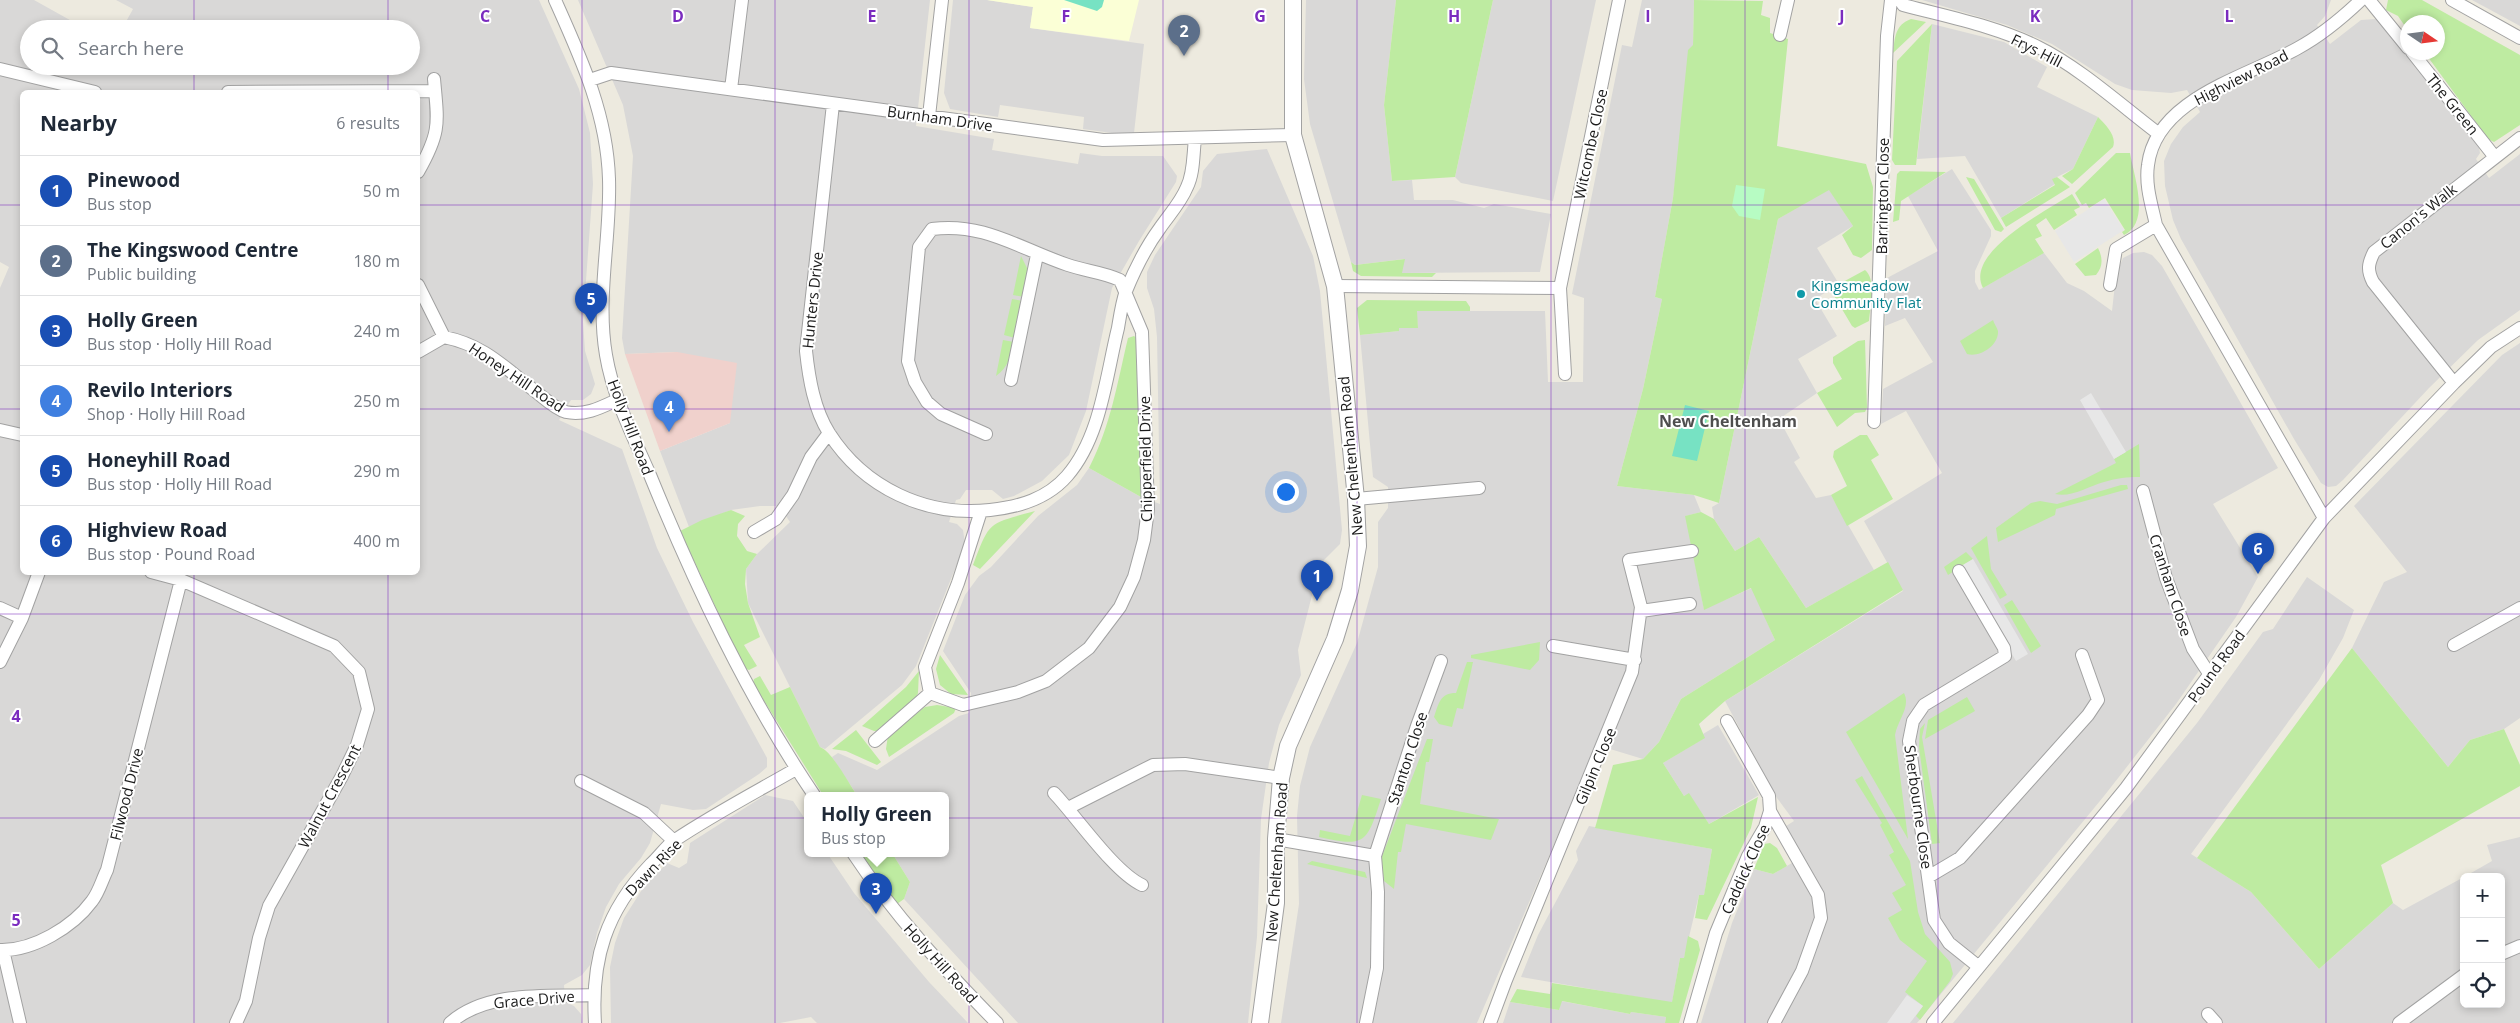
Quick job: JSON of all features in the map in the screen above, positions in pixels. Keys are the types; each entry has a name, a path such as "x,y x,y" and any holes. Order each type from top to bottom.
{"street":[{"name":"Holly Hill Road","path":"556,0 590,80 607,145 609,180 603,330 606,356 617,400 680,548 738,666 796,769 812,792"},
{"path":"731,89 742,0"},
{"path":"929,116 942,0"},
{"name":"New Cheltenham Road","path":"1260,1023 1276,904 1276,839 1282,778 1288,746 1335,639 1350,590 1358,546 1356,499 1335,286 1293,135 1293,0"},
{"name":"Witcombe Close","path":"1565,374 1560,288 1619,0"},
{"path":"1780,35 1788,0"},
{"name":"Barrington Close","path":"1874,422 1887,36 1891,0"},
{"name":"Frys Hill","path":"1900,0 1903,5 2010,35 2038,47 2060,60 2159,134"},
{"name":"Highview Road","path":"2324,518 2156,225 2147,184 2148,165 2159,134 2170,118 2189,102 2297,49 2332,27 2361,0"},
{"path":"2369,0 2400,38"},
{"path":"2452,0 2520,38"},
{"name":"The Green","path":"2418,60 2494,156"},
{"path":"0,68 20,73"},
{"name":"Burnham Drive","path":"590,80 611,73 1103,140 1293,135"},
{"path":"27,75 86,90"},
{"path":"287,90 435,85 437,127 433,146 420,169"},
{"name":"Hunters Drive","path":"833,104 806,351 809,381 829,433 851,460 881,486 912,502 944,511 981,511"},
{"name":"Canon's Walk","path":"2454,383 2373,282 2368,272 2369,262 2374,252 2494,156 2520,138"},
{"path":"875,741 930,693 925,667 958,583 981,511 1016,507 1046,494 1067,476 1084,452 1098,415 1126,293 1145,252 1188,187 1195,139"},
{"path":"2110,285 2116,249 2156,225"},
{"name":"Chipperfield Drive","path":"930,693 963,705 1018,692 1046,681 1089,648 1120,607 1134,577 1144,540 1148,509 1142,332 1120,280 1038,255 989,232 954,226 932,229 920,246 908,361 915,382 927,402 941,414 986,434"},
{"path":"1010,380 1038,255"},
{"path":"1335,286 1560,288"},
{"path":"420,289 444,338 420,351"},
{"name":"Pound Road","path":"1933,1023 2126,788 2324,518 2491,347 2520,328"},
{"name":"Honey Hill Road","path":"444,338 464,341 481,349 549,402 566,412 584,413 617,400"},
{"path":"0,430 20,435"},
{"path":"754,532 776,519 793,495 811,457 829,433"},
{"path":"1356,499 1479,488"},
{"name":"Cranham Close","path":"2143,491 2166,578 2192,649 2210,675"},
{"name":"Gilpin Close","path":"1490,1023 1506,980 1616,716 1635,660 1641,611 1629,560 1692,551"},
{"name":"Sherbourne Close","path":"1959,571 2004,648 2005,656 1924,705 1913,721 1909,741 1934,920 1949,943 1979,967"},
{"path":"0,662 22,618 38,575"},
{"name":"Walnut Crescent","path":"162,575 181,580 334,646 359,672 368,709 358,745 269,906 259,938 246,1001 236,1023"},
{"name":"Filwood Drive","path":"1,950 38,942 73,924 93,900 107,870 181,580"},
{"path":"1641,611 1690,604"},
{"path":"0,608 22,618"},
{"path":"2454,644 2520,608"},
{"path":"1553,646 1635,660"},
{"path":"1928,877 1960,858 2088,715 2098,700 2082,655"},
{"name":"Stanton Close","path":"1366,1023 1377,968 1378,892 1375,856 1417,726 1441,661"},
{"name":"Caddick Close","path":"1690,1023 1716,933 1748,856 1765,827 1770,811 1769,796 1727,721"},
{"path":"1068,808 1153,765 1186,764 1282,778"},
{"name":"Dawn Rise","path":"595,1023 593,995 600,952 612,915 632,884 674,841 796,769"},
{"path":"581,781 644,813 674,841"},
{"path":"1054,793 1102,849 1132,879 1142,884"},
{"path":"1770,811 1818,895 1821,918 1802,971 1774,1023"},
{"path":"1276,839 1375,856"},
{"name":"Holly Hill Road","path":"856,857 874,885 915,935 997,1023"},
{"path":"2505,952 2520,946"},
{"path":"1,950 20,1023"},
{"path":"2399,1023 2460,978"},
{"name":"Grace Drive","path":"450,1023 464,1011 496,1000 593,995"}],"shaded area":[{"path":"0,0 34,0 70,20 20,20 20,75 420,75 420,20 127,20 133,9 116,0 539,0 579,89 590,133 593,184 583,322 585,351 595,384 591,394 583,400 571,400 559,420 622,449 657,548 693,622 767,758 767,767 759,774 706,809 693,810 661,804 650,843 641,858 619,884 606,907 597,933 590,965 582,975 564,985 565,1002 574,1006 581,1014 582,1023 0,1023 0,288 9,267 0,262"},
{"path":"578,0 930,0 916,126 994,139 992,150 1078,164 1080,153 1102,156 1163,156 1177,176 1176,182 1112,288 1086,411 1069,455 1042,481 1014,496 1003,499 992,490 966,490 960,499 956,500 949,522 957,524 963,530 965,544 916,666 902,685 825,749 820,747 748,603 746,569 757,554 790,522 779,506 760,506 731,510 689,527 660,451 730,423 677,352 625,354 622,338 633,156 623,105"},
{"path":"953,0 987,0 1033,7 1030,28 1144,44 1134,133 1112,133 1083,129 1084,117 1000,105 998,117 950,109 944,93"},
{"path":"987,0 1139,0 1129,41 1030,28 1033,7"},
{"path":"1306,0 1396,0 1384,105 1392,181 1412,180 1414,200 1453,200 1484,208 1494,204 1551,214 1540,272 1401,273 1404,259 1355,265 1351,262 1310,124 1304,79"},
{"path":"1493,0 1596,0 1553,201 1461,183 1455,177"},
{"path":"1642,0 1694,0 1693,46 1673,198 1655,297 1662,299 1643,389 1617,486 1694,495 1701,512 1686,516 1704,609 1752,588 1775,640 1681,699 1659,742 1643,759 1597,745 1477,1023 1281,1023 1299,904 1297,816 1300,786 1310,747 1357,643 1378,567 1378,522 1388,508 1388,487 1373,477 1360,335 1399,331 1399,328 1418,328 1416,311 1545,311 1548,382 1583,382 1584,298 1572,294 1622,45 1632,47"},
{"path":"1922,0 2331,0 2325,16 2317,25 2330,44 2361,20 2376,19 2400,47 2400,60 2411,60 2443,98 2479,147 2480,153 2476,159 2489,178 2520,154 2520,310 2478,340 2429,388 2343,480 2336,486 2328,487 2321,483 2294,439 2181,239 2173,220 2165,186 2164,161 2171,144 2183,127 2200,112 2187,90 2171,93 2132,90 2115,84 2052,44 2007,25"},
{"path":"2472,0 2520,0 2520,26 2498,14"},
{"path":"1932,24 2004,42 2047,67 2037,87 2098,117 2073,169 2053,179 2055,184 2001,218 1965,156 1917,159"},
{"path":"1267,149 1313,256 1320,291 1342,530 1340,544 1320,564 1298,650 1301,675 1279,725 1269,763 1261,819 1257,937 1248,1023 1018,1023 904,899 910,882 894,857 949,857 949,792 855,792 832,757 838,753 877,770 959,716 969,713 971,693 943,651 965,595 979,576 991,567 1038,516 1077,485 1089,468 1141,497 1160,504 1157,337 1154,309 1147,288 1147,272 1155,255 1201,187 1203,171 1217,154"},
{"path":"1952,169 1991,230 1991,236 1975,271 1975,282 1979,290 2044,253 2067,283 2084,291 2112,311 2116,275 2123,258 2133,253 2144,252 2152,255 2162,266 2278,468 2213,504 2258,577 2236,617 2176,704 2104,796 1917,1023 1701,1023 1732,923 1754,869 1773,874 1799,859 1783,828 1794,821 1777,798 1725,701 1903,591 1864,521 1942,473 1906,411 1881,424 1883,389 1933,362 1905,318 1885,326 1887,278 1938,251 1908,196"},
{"path":"1829,189 1853,226 1817,248 1839,284 1815,299 1837,336 1798,359 1817,393 1779,419 1800,458 1794,462 1816,498 1831,495 1874,570 1806,608 1759,537 1735,551 1714,519 1712,507 1719,503 1778,219"},
{"path":"2104,199 2124,230 2074,262 2055,231"},
{"path":"2520,343 2520,718 2504,729 2470,740 2448,767 2352,648 2384,582 2407,572 2354,506 2502,355"},
{"path":"677,352 737,363 730,423 660,451 625,354"},
{"path":"2091,393 2126,452 2114,459 2080,400"},
{"path":"1973,559 2028,654 2016,661 1961,566"},
{"path":"2307,577 2354,610 2343,638 2319,680 2191,854 2251,892 2319,969 2393,903 2403,910 2460,879 2460,1008 2505,1008 2505,873 2471,873 2492,861 2487,845 2520,837 2520,1023 1953,1023 2197,723 2263,632 2273,629"},
{"path":"1718,725 1759,795 1709,824 1689,794 1684,796 1663,763 1704,738 1703,734"},
{"path":"765,795 793,801 804,818 804,857 830,857 854,893 929,982 968,1023 817,1023 811,1017 780,1023 611,1023 610,967 615,943 624,918 643,888 667,863 679,868 687,863 690,843"},
{"path":"1589,826 1712,849 1704,896 1699,895 1684,958 1680,958 1672,1003 1521,977 1538,935 1578,860 1576,851"},
{"path":"1907,995 1923,1006 1910,1023 1887,1023"},
{"path":"1561,1001 1630,1014 1631,1012 1666,1017 1665,1023 1503,1023 1510,1002 1559,1010"}],"green space":[{"path":"1064,0 1104,0 1102,7 1097,11"},
{"path":"1396,0 1493,0 1455,177 1392,181 1384,105"},
{"path":"1694,0 1763,1 1761,15 1770,18 1770,33 1788,39 1777,146 1866,164 1873,187 1872,250 1861,258 1853,255 1842,235 1853,226 1829,190 1778,219 1719,503 1694,495 1617,486 1643,389 1662,299 1655,297 1673,198 1688,50 1693,45"},
{"path":"2388,0 2422,0 2520,55 2520,125 2494,142 2488,139 2430,60 2445,60 2445,15 2400,15 2400,19 2386,10"},
{"path":"1911,19 1926,22 1893,53 1895,37 1899,28"},
{"path":"1932,24 1916,165 1895,165 1892,160 1897,61"},
{"path":"2098,117 2112,135 2113,147 2072,184 2062,176 2073,169"},
{"path":"2116,153 2130,153 2139,198 2137,220 2132,229 2124,235 2122,232 2125,230 2105,198 2089,208 2086,203 2082,205 2075,193"},
{"path":"1900,171 1946,172 1901,201 1899,220 1893,222 1897,174"},
{"path":"1966,177 1974,179 2004,229 2001,232 1995,230"},
{"path":"2057,177 2070,187 2006,227 2001,218 2055,185 2052,179"},
{"path":"1736,185 1765,189 1760,220 1739,216 1732,206"},
{"path":"2072,194 2080,207 2074,210 2077,215 2054,230 2046,218 2036,225 2042,236 2035,239 2044,253 1983,288 1980,274 1986,260 1996,247 2028,221"},
{"path":"2098,248 2101,255 2100,269 2096,275 2085,276 2075,264"},
{"path":"1021,256 1029,272 1024,297 1013,295"},
{"path":"1405,259 1402,273 1436,273 1432,277 1361,276 1353,271 1351,262 1355,265"},
{"path":"1865,270 1869,274 1872,287 1869,321 1855,328 1830,289"},
{"path":"1012,299 1023,301 1015,338 1004,335"},
{"path":"1367,300 1466,301 1470,311 1417,311 1418,328 1399,328 1399,331 1360,335 1357,308"},
{"path":"1993,320 1998,331 1992,346 1977,354 1967,354 1960,341"},
{"path":"1134,336 1139,340 1140,347 1141,497 1089,468 1097,452 1108,420 1128,338"},
{"path":"1003,340 1014,342 1006,365 996,376"},
{"path":"1865,340 1867,408 1865,412 1855,413 1837,427 1817,393 1842,379 1833,363 1833,357 1858,341"},
{"path":"1685,405 1709,411 1697,461 1672,456"},
{"path":"1860,435 1867,435 1879,455 1871,460 1893,499 1847,526 1831,495 1847,486 1833,457 1834,451"},
{"path":"2139,444 2140,477 2113,480 2067,494 2055,494 2116,463 2114,459"},
{"path":"2121,485 2127,485 2128,489 2056,509 2055,515 1998,542 1996,528 2031,503 2040,501 2057,504"},
{"path":"731,510 745,516 738,524 737,536 747,551 757,554 746,569 745,584 748,603 760,637 744,645 757,666 749,670 744,668 680,531 702,520"},
{"path":"1035,511 980,569 973,565 983,539 993,526 999,522"},
{"path":"1701,512 1714,519 1735,551 1759,537 1806,608 1888,562 1903,590 1725,701 1699,724 1705,738 1663,763 1684,796 1689,793 1709,824 1758,797 1751,828 1707,920 1695,918 1699,895 1704,895 1712,849 1595,828 1613,765 1643,759 1659,742 1681,699 1775,640 1751,588 1704,610 1685,516"},
{"path":"1987,536 1991,569 2007,595 2000,599 1971,548"},
{"path":"1966,552 1973,559 1948,575 1944,567"},
{"path":"2012,600 2041,646 2031,653 2004,605"},
{"path":"1540,642 1539,660 1530,670 1471,658 1471,655"},
{"path":"2352,648 2448,767 2470,740 2504,729 2520,765 2520,786 2381,865 2393,903 2319,969 2251,892 2197,858"},
{"path":"940,655 968,695 951,694 940,685 936,669"},
{"path":"1467,662 1473,662 1463,709 1457,708 1452,727 1439,724 1434,717 1439,703 1443,697 1456,693"},
{"path":"919,671 918,693 915,701 881,731 874,731 862,726 906,687"},
{"path":"760,676 771,695 790,687 820,747 835,761 855,792 821,792 753,683 754,679"},
{"path":"1904,693 1906,698 1905,708 1895,735 1908,839 1846,732"},
{"path":"1967,697 1975,711 1925,739 1928,720"},
{"path":"937,705 956,708 954,713 889,757 886,749 888,735 925,707"},
{"path":"1925,723 1922,737 1940,843 1932,844 1919,747 1920,729"},
{"path":"856,730 881,762 877,765 846,751 832,749"},
{"path":"1427,739 1433,739 1429,762 1426,762 1420,804 1499,819 1491,840 1406,824 1401,852 1398,852 1394,889 1384,881 1381,859"},
{"path":"1862,776 1910,861 1918,912 1925,934 1950,962 1953,974 1950,981 1920,1020 1916,1016 1923,1006 1905,992 1927,961 1900,940 1888,918 1902,910 1892,893 1906,885 1889,855 1894,852 1880,825 1882,823 1855,780"},
{"path":"1362,795 1381,799 1368,833 1356,841 1347,842 1319,837 1320,830 1350,836"},
{"path":"1770,843 1777,848 1787,866 1773,874 1754,869 1764,844"},
{"path":"863,857 894,857 910,882 904,899 897,904"},
{"path":"1312,861 1365,872 1367,878 1307,864"},
{"path":"1688,936 1698,941 1700,950 1679,1023 1665,1023 1666,1017 1631,1012 1630,1014 1562,1001 1559,1010 1510,1002 1517,989 1550,994 1552,983 1672,1002 1680,958 1684,958"}],"place":[{"name":"The Kingswood Centre","path":"1184,56"},
{"name":"Kingsmeadow Community Flat","path":"1801,294"},
{"name":"Honeyhill Road","path":"591,324"},
{"name":"Revilo Interiors","path":"669,432"},
{"name":"Highview Road","path":"2258,574"},
{"name":"Pinewood","path":"1317,601"},
{"name":"Holly Green","path":"876,914"}],"district":[{"name":"New Cheltenham","path":"1728,421"}]}
